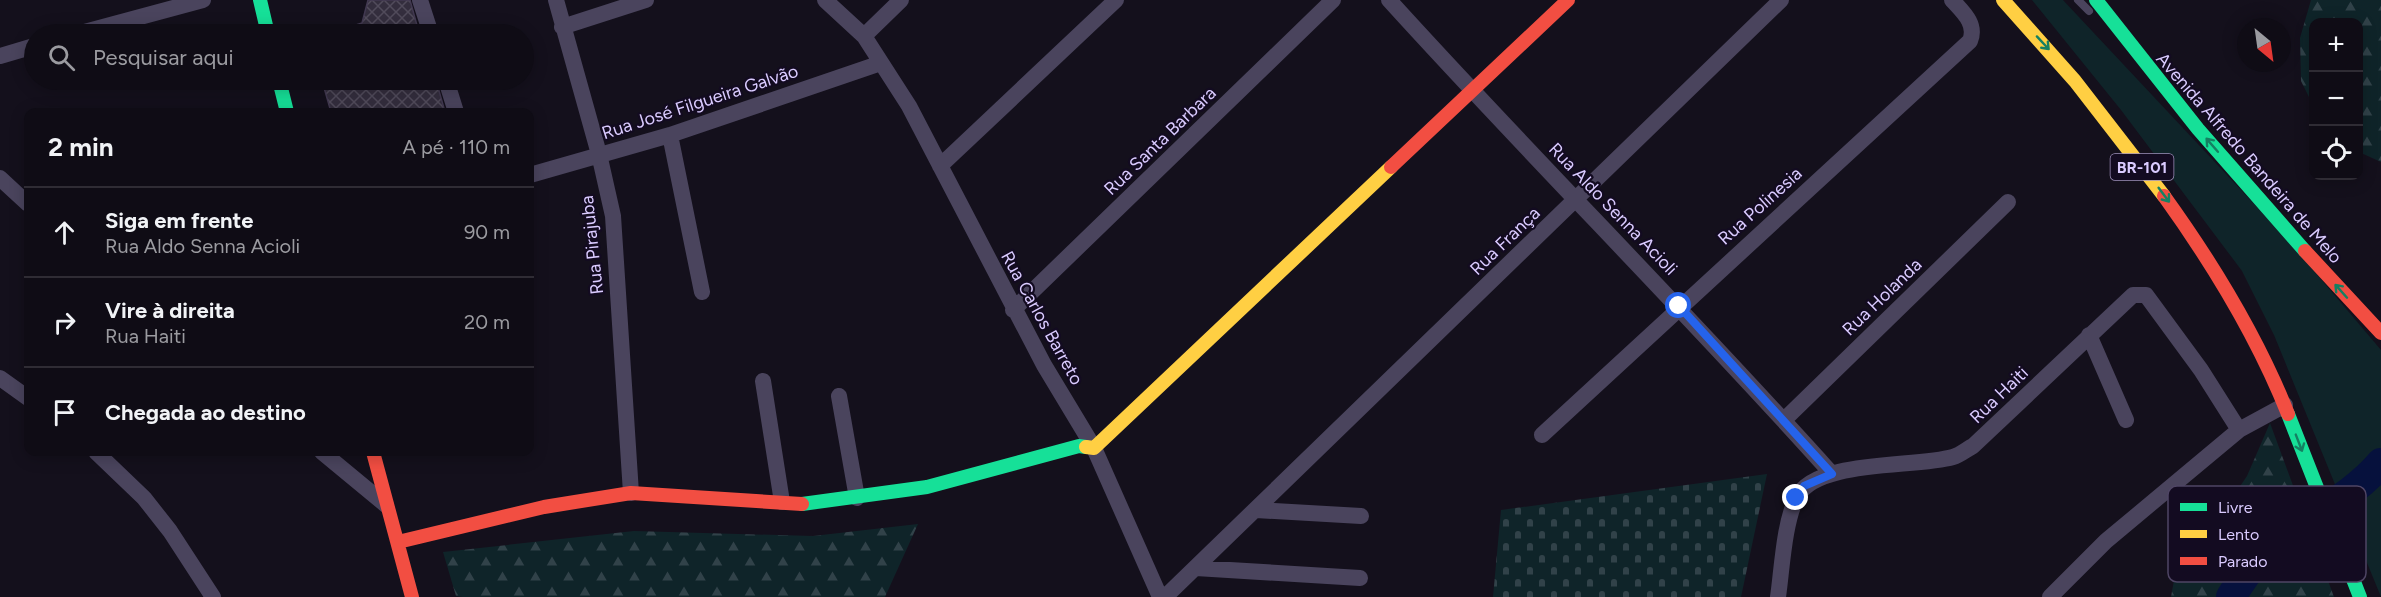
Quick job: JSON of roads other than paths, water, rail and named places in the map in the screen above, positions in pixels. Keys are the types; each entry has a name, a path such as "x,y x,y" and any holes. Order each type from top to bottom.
{"main road":[{"path":"260,0 266,24"},
{"path":"398,542 544,507 631,493 809,504 857,498 927,487 1079,446 1094,448 1470,90 1568,0"},
{"name":"BR-101","path":"2003,0 2048,48 2106,119 2196,238 2260,350 2285,405 2315,486"},
{"name":"Avenida Alfredo Bandeira de Melo","path":"2096,0 2156,80 2283,227 2381,333"},
{"path":"280,90 283,108"},
{"path":"374,456 412,597"},
{"name":"BR-101","path":"2354,582 2360,597"}],"street":[{"path":"114,24 203,0"},
{"path":"420,0 428,24"},
{"name":"Rua Pirajuba","path":"556,0 599,154 612,216 631,493"},
{"path":"562,27 646,0"},
{"name":"Rua Carlos Barreto","path":"825,0 864,36 909,106 1013,310 1094,448 1160,597"},
{"path":"864,36 901,0"},
{"path":"940,166 1116,0"},
{"name":"Rua Santa Barbara","path":"1013,310 1333,0"},
{"name":"Rua Aldo Senna Acioli","path":"1389,0 1470,90 1679,306 1832,474"},
{"name":"Rua França","path":"1165,597 1781,0"},
{"name":"Rua Polinesia","path":"1542,435 1679,306 1970,41 1973,33 1971,25 1952,0"},
{"path":"0,56 24,49"},
{"name":"Rua José Filgueira Galvão","path":"534,173 670,135 881,63"},
{"path":"449,90 455,108"},
{"path":"670,135 702,292"},
{"path":"0,178 21,189"},
{"name":"Rua Holanda","path":"1784,420 2008,202"},
{"name":"Rua Haiti","path":"1778,597 1796,498 1804,486 1832,474 1954,457 1991,431 2133,295 2146,295 2201,370 2239,430"},
{"path":"2089,335 2126,420"},
{"path":"0,378 24,395"},
{"path":"763,381 782,502"},
{"path":"840,396 857,498"},
{"path":"2172,486 2239,430 2285,405"},
{"path":"100,456 144,498 170,531 213,597"},
{"path":"327,456 387,506"},
{"path":"2050,597 2106,541 2168,489"},
{"path":"1257,510 1361,516"},
{"path":"1196,568 1360,578"}],"lane":[{"path":"2078,0 2094,16"},
{"path":"2101,24 2156,80"}],"waterway":[{"path":"2358,486 2381,463"},
{"path":"2231,597 2241,582"}]}
